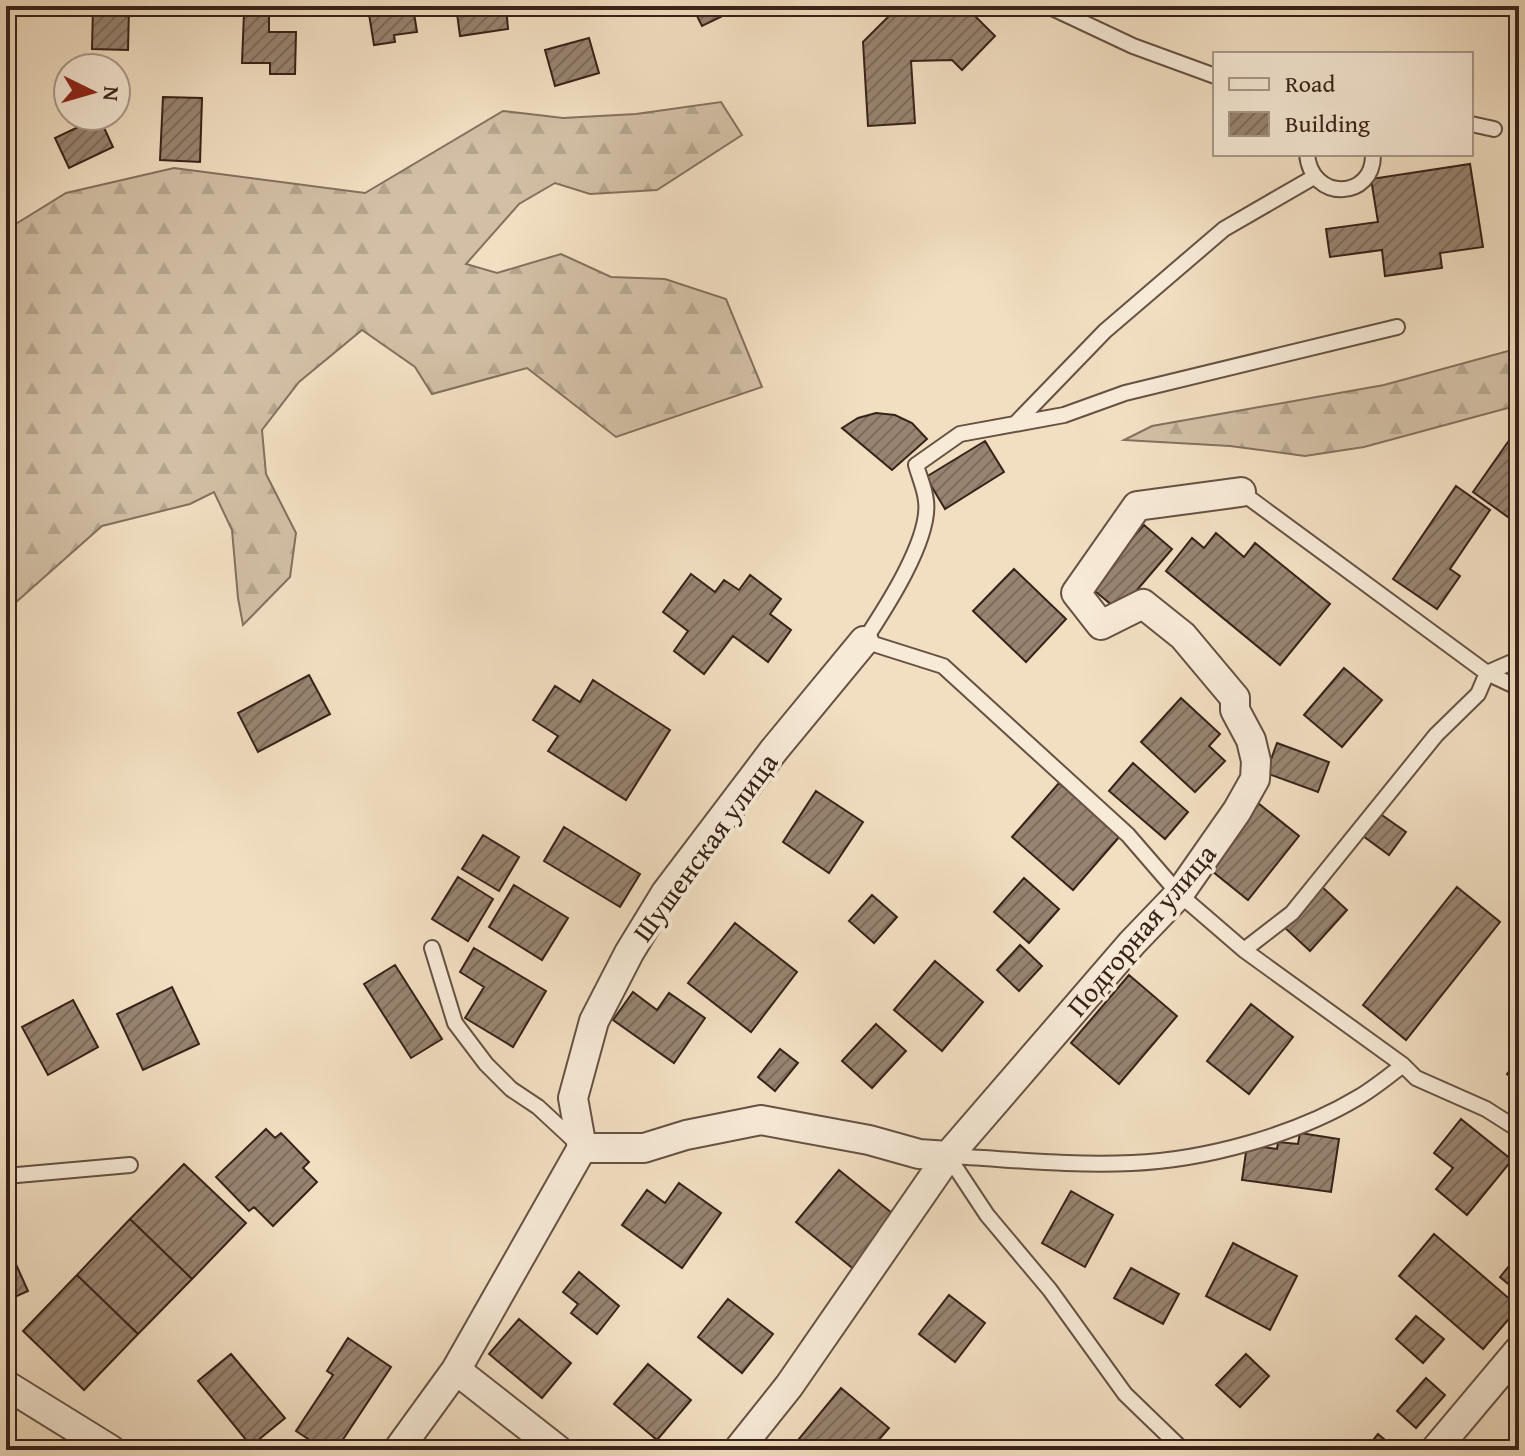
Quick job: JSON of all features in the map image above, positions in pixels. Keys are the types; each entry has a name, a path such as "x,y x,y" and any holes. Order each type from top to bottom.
{"street":[{"name":"Подгорная улица","path":"738,1450 789,1386 948,1156 1132,943 1179,894 1237,811 1255,779 1256,761 1251,740 1235,710 1235,698 1183,636 1143,604 1101,625 1076,593 1137,506 1241,492"},
{"name":"Шушенская улица","path":"582,1148 573,1098 594,1021 629,953 665,894 765,762 864,641"},
{"path":"398,1450 456,1370 582,1148 644,1148 686,1135 761,1120 869,1140 919,1154 948,1156"},
{"path":"1435,1450 1519,1350"},
{"path":"456,1370 558,1450"},
{"path":"6,1385 111,1450"}],"lane":[{"path":"1048,6 1133,46 1213,75"},
{"path":"1473,124 1494,129"},
{"path":"1308,156 1314,177 1334,189 1354,186 1370,172 1373,156"},
{"path":"1016,423 1105,331 1224,229 1314,177"},
{"path":"1397,327 1125,393 1064,415 960,434 916,465 927,502 921,536 890,602 864,641 943,666 1128,835 1179,894 1244,950 1403,1065 1416,1078 1486,1109 1519,1130"},
{"path":"1241,492 1487,673 1519,688"},
{"path":"1244,950 1292,913 1436,735 1478,694 1487,673 1519,659"},
{"path":"432,948 455,1023 478,1054 511,1089 538,1107 582,1148"},
{"path":"948,1156 1134,1163 1187,1156 1258,1141 1293,1128 1358,1098 1403,1065"},
{"path":"948,1156 987,1215 1050,1290 1125,1394 1183,1450"},
{"path":"6,1176 130,1165"}],"green space":[{"path":"721,102 742,135 657,190 590,194 555,183 519,204 466,264 497,273 561,254 611,277 665,279 726,299 762,387 616,437 527,368 432,394 415,367 362,330 299,382 262,430 266,474 296,533 290,577 243,625 232,530 214,492 190,504 102,526 6,611 6,230 66,193 174,168 365,193 503,111 563,118 636,114"},
{"path":"1519,348 1519,405 1364,447 1305,456 1230,446 1124,440 1152,426 1384,385"}],"building":[{"path":"93,6 129,7 128,50 92,49"},
{"path":"456,6 506,6 508,29 460,36"},
{"path":"692,6 743,6 702,26"},
{"path":"899,6 965,6 995,36 962,70 952,60 911,61 915,123 868,126 863,42"},
{"path":"413,7 417,32 394,35 395,42 374,45 369,14"},
{"path":"244,13 269,13 269,32 296,32 295,74 270,74 270,63 242,63"},
{"path":"589,38 599,73 555,86 545,50"},
{"path":"163,97 202,98 200,162 160,160"},
{"path":"68,132 106,132 113,147 69,168 55,138"},
{"path":"1470,164 1483,247 1440,253 1442,268 1385,276 1382,250 1330,257 1326,229 1378,222 1371,179"},
{"path":"876,413 895,415 912,423 927,439 892,470 842,428 858,418"},
{"path":"1517,429 1519,431 1519,525 1473,492"},
{"path":"985,441 1004,472 945,509 926,477"},
{"path":"1456,486 1490,510 1450,569 1460,576 1437,609 1393,579"},
{"path":"1144,525 1172,549 1119,611 1090,587"},
{"path":"1216,533 1244,557 1255,543 1330,604 1280,665 1166,571 1192,538 1204,548"},
{"path":"1014,569 1066,619 1026,662 973,611"},
{"path":"691,574 715,592 724,580 739,590 750,575 781,599 770,614 791,630 768,662 733,636 704,674 674,651 688,631 663,612"},
{"path":"1344,668 1382,700 1342,747 1304,715"},
{"path":"309,675 330,714 258,752 238,713"},
{"path":"593,680 670,730 626,800 548,751 558,736 533,720 555,686 580,702"},
{"path":"1181,698 1220,734 1209,746 1225,761 1195,792 1141,742"},
{"path":"1277,743 1329,762 1318,792 1266,773"},
{"path":"1133,763 1188,812 1165,839 1109,791"},
{"path":"1059,783 1120,836 1073,890 1012,837"},
{"path":"816,791 863,822 829,873 783,842"},
{"path":"1258,803 1299,836 1248,900 1207,867"},
{"path":"1379,813 1406,832 1389,855 1363,836"},
{"path":"564,827 640,874 620,907 544,861"},
{"path":"483,835 519,857 499,891 462,869"},
{"path":"458,877 493,899 468,941 432,919"},
{"path":"1024,878 1059,909 1029,943 994,912"},
{"path":"514,885 568,918 542,960 489,927"},
{"path":"1320,885 1347,910 1310,951 1283,926"},
{"path":"1457,887 1500,922 1406,1040 1363,1005"},
{"path":"872,895 897,917 874,943 849,921"},
{"path":"735,923 797,972 751,1032 688,983"},
{"path":"1020,945 1042,966 1019,991 997,970"},
{"path":"474,948 546,991 513,1047 465,1018 484,987 460,972"},
{"path":"935,961 983,1002 942,1051 894,1010"},
{"path":"395,965 442,1039 411,1058 364,984"},
{"path":"1129,975 1177,1016 1119,1084 1071,1043"},
{"path":"172,987 199,1044 143,1070 117,1014"},
{"path":"633,992 657,1010 669,993 705,1018 674,1063 613,1020"},
{"path":"73,1000 98,1047 48,1075 22,1027"},
{"path":"1251,1004 1293,1037 1249,1094 1207,1061"},
{"path":"876,1024 906,1051 872,1088 842,1061"},
{"path":"780,1049 798,1063 775,1091 758,1077"},
{"path":"1519,1059 1519,1083 1507,1074"},
{"path":"1461,1119 1512,1160 1467,1215 1436,1189 1453,1168 1434,1153"},
{"path":"266,1129 275,1138 281,1133 309,1162 303,1168 317,1182 273,1226 254,1207 249,1211 216,1177"},
{"path":"1300,1133 1339,1139 1331,1192 1242,1180 1247,1145 1277,1149 1278,1142 1298,1144"},
{"path":"184,1164 246,1223 192,1279 130,1219"},
{"path":"839,1170 898,1218 856,1271 796,1222"},
{"path":"679,1183 721,1213 682,1268 622,1225 647,1190 665,1203"},
{"path":"1071,1191 1113,1215 1085,1267 1042,1243"},
{"path":"130,1219 192,1279 138,1334 77,1275"},
{"path":"1434,1234 1519,1307 1483,1349 1399,1276"},
{"path":"6,1242 28,1291 6,1301"},
{"path":"1233,1243 1297,1276 1270,1330 1206,1296"},
{"path":"1519,1254 1519,1293 1500,1277"},
{"path":"1131,1268 1179,1294 1163,1324 1114,1298"},
{"path":"579,1272 619,1306 597,1334 571,1313 578,1304 563,1292"},
{"path":"77,1275 138,1334 84,1390 23,1331"},
{"path":"949,1295 985,1323 955,1362 919,1334"},
{"path":"728,1299 773,1334 742,1373 698,1337"},
{"path":"1416,1316 1444,1339 1423,1363 1396,1339"},
{"path":"519,1319 571,1363 542,1398 489,1354"},
{"path":"348,1338 391,1367 336,1450 325,1450 296,1431 333,1375 327,1371"},
{"path":"231,1354 285,1418 251,1446 198,1381"},
{"path":"1246,1354 1269,1376 1240,1407 1216,1385"},
{"path":"648,1364 691,1400 657,1440 614,1404"},
{"path":"1426,1378 1445,1395 1416,1428 1397,1411"},
{"path":"841,1388 889,1428 870,1450 810,1450 798,1440"},
{"path":"1378,1434 1397,1450 1365,1450"}]}
